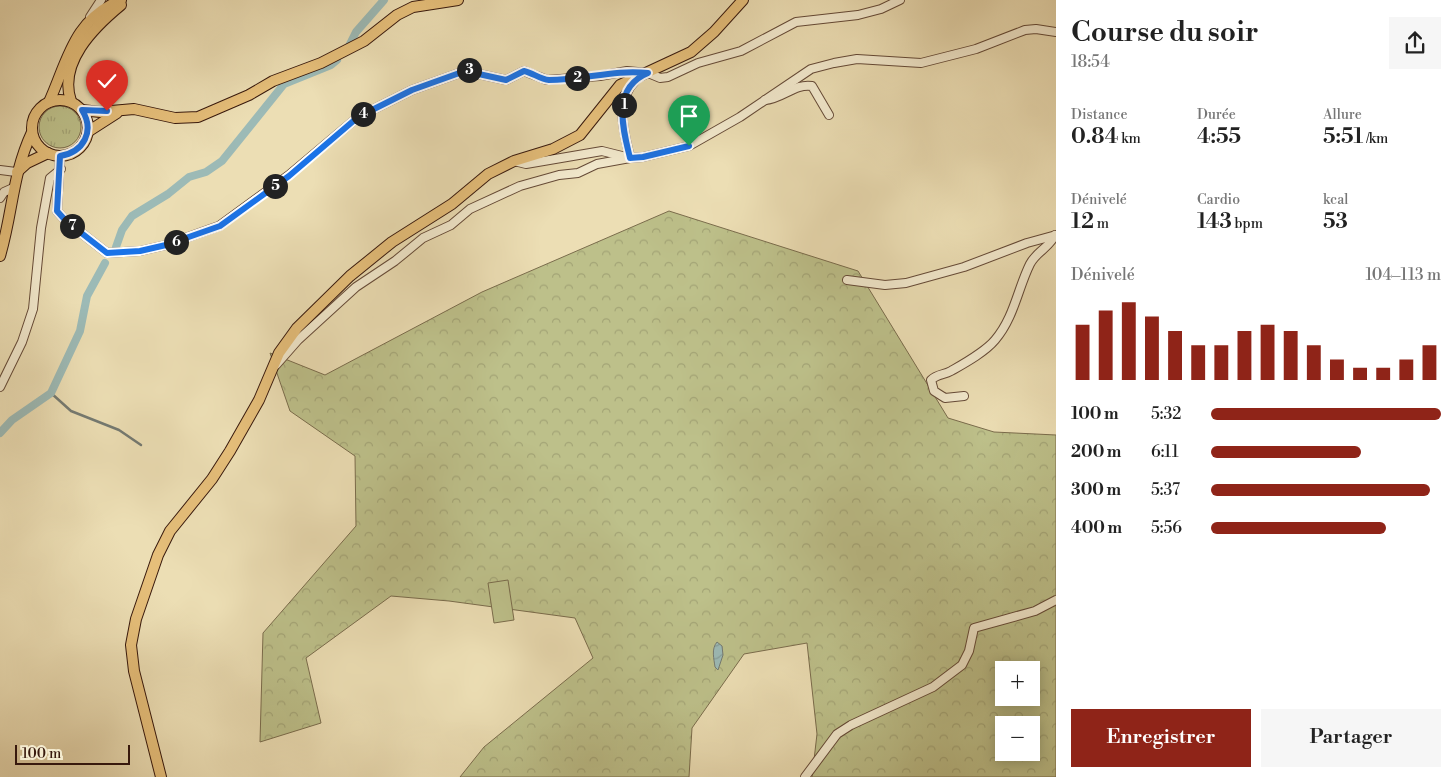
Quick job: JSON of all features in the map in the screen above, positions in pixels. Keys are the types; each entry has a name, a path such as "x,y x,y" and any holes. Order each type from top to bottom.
{"main road":[{"path":"49,102 68,52 79,33 98,14 121,0"},
{"path":"71,102 66,84 68,75 83,43 108,16 127,0"},
{"path":"82,110 100,112 134,109 175,118 198,117 249,95 273,81 321,63 364,41 397,15 413,7 458,0"},
{"path":"161,777 134,671 131,645 136,620 158,555 170,531 212,478 230,450 259,400 279,353 297,328 370,258 452,204 488,174 514,161 553,149 580,135 604,102 620,85 691,52 714,32 743,0"},
{"path":"0,256 9,224 16,172 32,132 35,116 40,108 49,102 64,100 71,102 82,110 88,123 86,139 76,151 60,156 48,153 35,141 32,132"},
{"path":"88,131 108,117 125,109"},
{"path":"16,172 27,163 48,153"}],"street":[{"path":"60,156 61,169 57,211 66,221 107,253 140,251 166,245 220,226 289,176 358,117 412,90 465,71 506,80 524,71 548,80 600,76 627,71 660,78 668,77 698,63 741,51 796,22 858,15 881,9 900,0"},
{"path":"83,43 96,22 100,1"},
{"path":"79,33 100,1"},
{"path":"271,371 298,340 356,287 395,261 423,238 451,225 470,209 520,186 559,175 578,173 596,164 643,157 689,146 733,121 811,69 857,59 921,63 976,48 1025,30 1056,32"},
{"path":"630,158 621,124 626,90 643,75"},
{"path":"763,100 776,100 800,86 812,86 829,115"},
{"path":"514,161 526,164 602,152 630,158"},
{"path":"0,387 22,342 33,309 41,228 50,178 61,169"},
{"path":"0,170 16,172"},
{"path":"0,198 4,192 13,188"},
{"path":"847,280 885,285 906,283 964,268 1027,243 1056,235"},
{"path":"964,396 946,398 934,391 931,380 935,376 950,372 996,340 1014,308 1030,264 1035,256 1052,242 1056,235"},
{"path":"805,777 837,734 851,725 933,687 962,665 969,651 974,628 1035,611 1056,600"}],"green space":[{"path":"64,106 72,109 78,115 81,127 78,139 72,145 56,148 48,145 42,139 39,123 42,115 48,109"},
{"path":"669,211 858,271 948,418 994,432 1056,435 1056,777 812,777 817,734 807,643 744,654 692,728 689,777 460,777 484,747 593,658 575,618 449,601 391,596 306,658 321,723 260,742 263,633 356,526 355,456 290,411 270,353 325,375 482,292"},
{"path":"508,580 514,620 494,623 488,583"}],"water":[{"path":"717,642 722,646 723,655 718,670 715,667 713,654"}],"waterway":[{"path":"349,46 356,32 384,0"},
{"path":"116,247 122,230 132,216 168,194 189,177 206,172 222,161 284,84 331,65 337,60"},
{"path":"0,433 12,420 51,393 80,331 87,296 105,263"},
{"path":"51,393 71,411 119,430 141,445"}],"route":[{"path":"107,111 82,110 88,123 88,131 82,146 69,155 60,156 57,211 66,221 107,253 140,251 166,245 220,226 289,176 327,141 358,117 412,90 470,70 506,80 524,71 532,72 542,79 548,80 600,76 622,71 648,73 639,76 626,90 621,124 630,158 643,157 689,146"}]}
